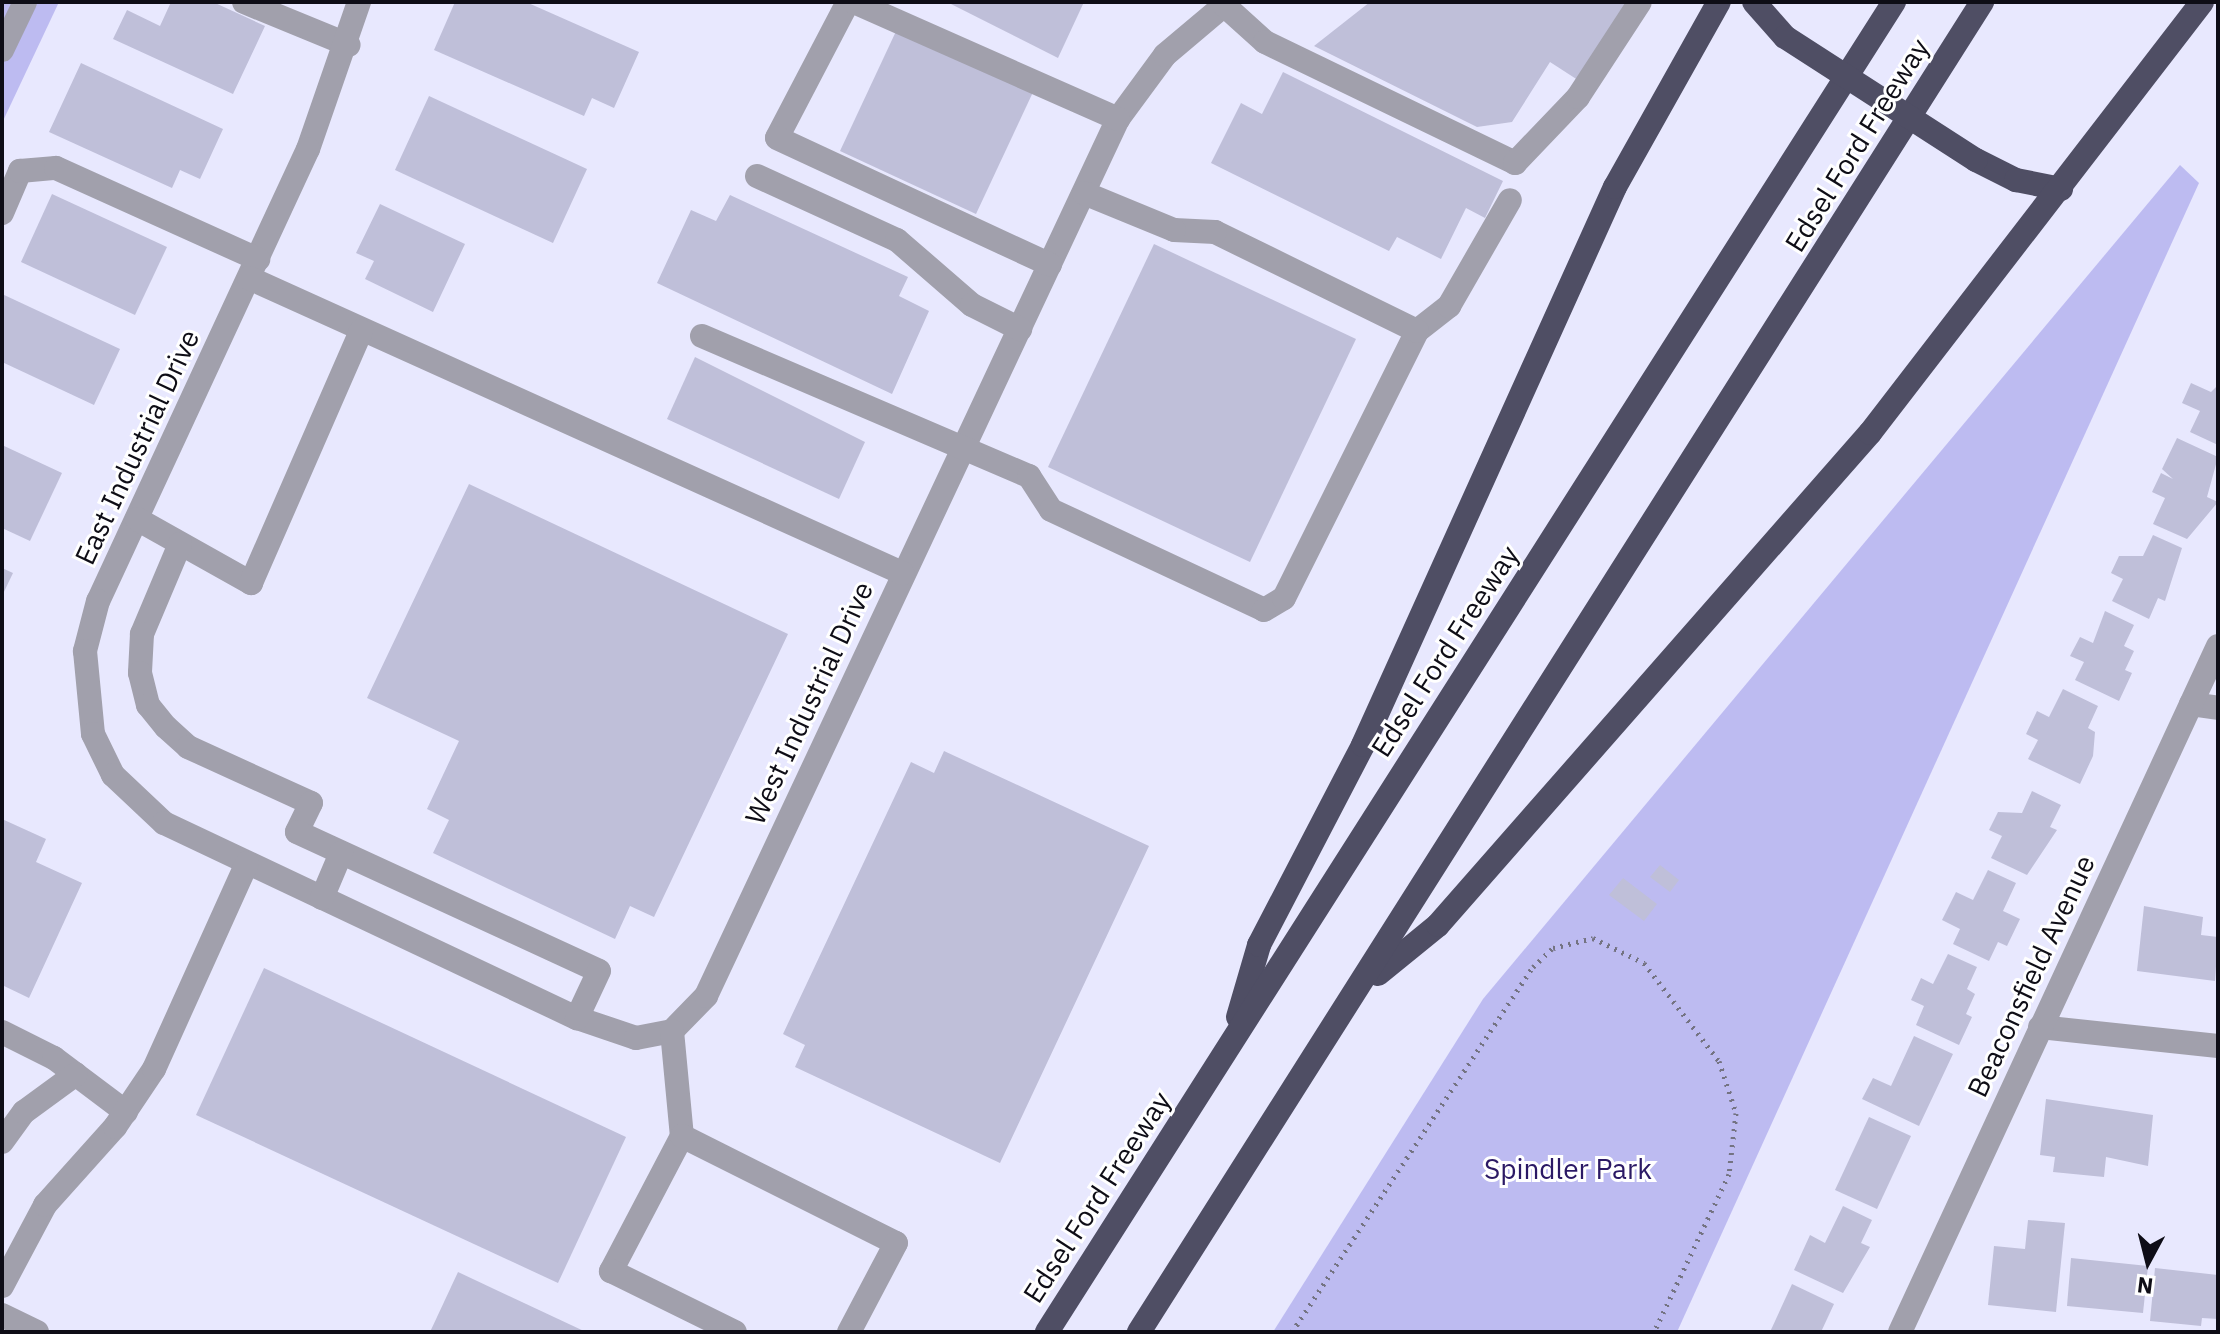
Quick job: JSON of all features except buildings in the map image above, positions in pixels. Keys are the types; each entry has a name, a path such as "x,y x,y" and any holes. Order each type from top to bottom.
{"highway":[{"path":"1230,1043 1259,945 1363,745 1615,187 1719,2"},
{"path":"1754,2 1785,37 1976,160 2016,180 2061,189"},
{"name":"Edsel Ford Freeway","path":"1047,1332 1894,2"},
{"name":"Edsel Ford Freeway","path":"1139,1332 1361,989 1982,2"},
{"path":"1361,989 1438,925 1870,433 2061,189 2202,2"}],"street":[{"path":"2,50 25,2"},
{"path":"244,2 349,45"},
{"name":"East Industrial Drive","path":"247,863 139,804 93,734 85,651 98,601 253,268 349,45 359,2"},
{"path":"1050,265 777,138 851,2 1118,119"},
{"path":"1226,4 1265,42 1515,163 1578,97 1640,2"},
{"name":"West Industrial Drive","path":"672,1031 706,996 902,573 1118,119 1165,55 1226,4"},
{"path":"2,213 20,171 56,168 253,268 361,331 902,573"},
{"path":"757,176 897,240 972,305 1020,329"},
{"path":"1084,193 1174,230 1215,232 1417,331"},
{"path":"702,336 1029,476 1051,510 1264,610 1284,598 1417,331 1449,306 1510,200"},
{"path":"137,519 251,583 361,331"},
{"path":"180,544 142,634 148,705 188,747 311,803 297,832 599,971 577,1018"},
{"name":"Beaconsfield Avenue","path":"1900,1332 2218,646"},
{"path":"2191,704 2218,708"},
{"path":"322,898 341,853"},
{"path":"2,1286 45,1205 126,1112 154,1069 247,863 577,1018 636,1038 672,1031 682,1136 611,1271 735,1332"},
{"path":"2040,1027 2218,1046"},
{"path":"2,1032 76,1074 126,1112"},
{"path":"2,1142 24,1112 76,1074"},
{"path":"682,1136 896,1243 849,1332"},
{"path":"2,1315 37,1332"}],"path":[{"path":"1292,1332 1533,967 1573,938 1593,938 1644,963 1719,1061 1736,1113 1729,1174 1654,1332"}],"green space":[{"path":"2,2 59,2 2,123"},
{"name":"Spindler Park","path":"2180,165 2199,183 1677,1332 1273,1332 1483,999"}]}
